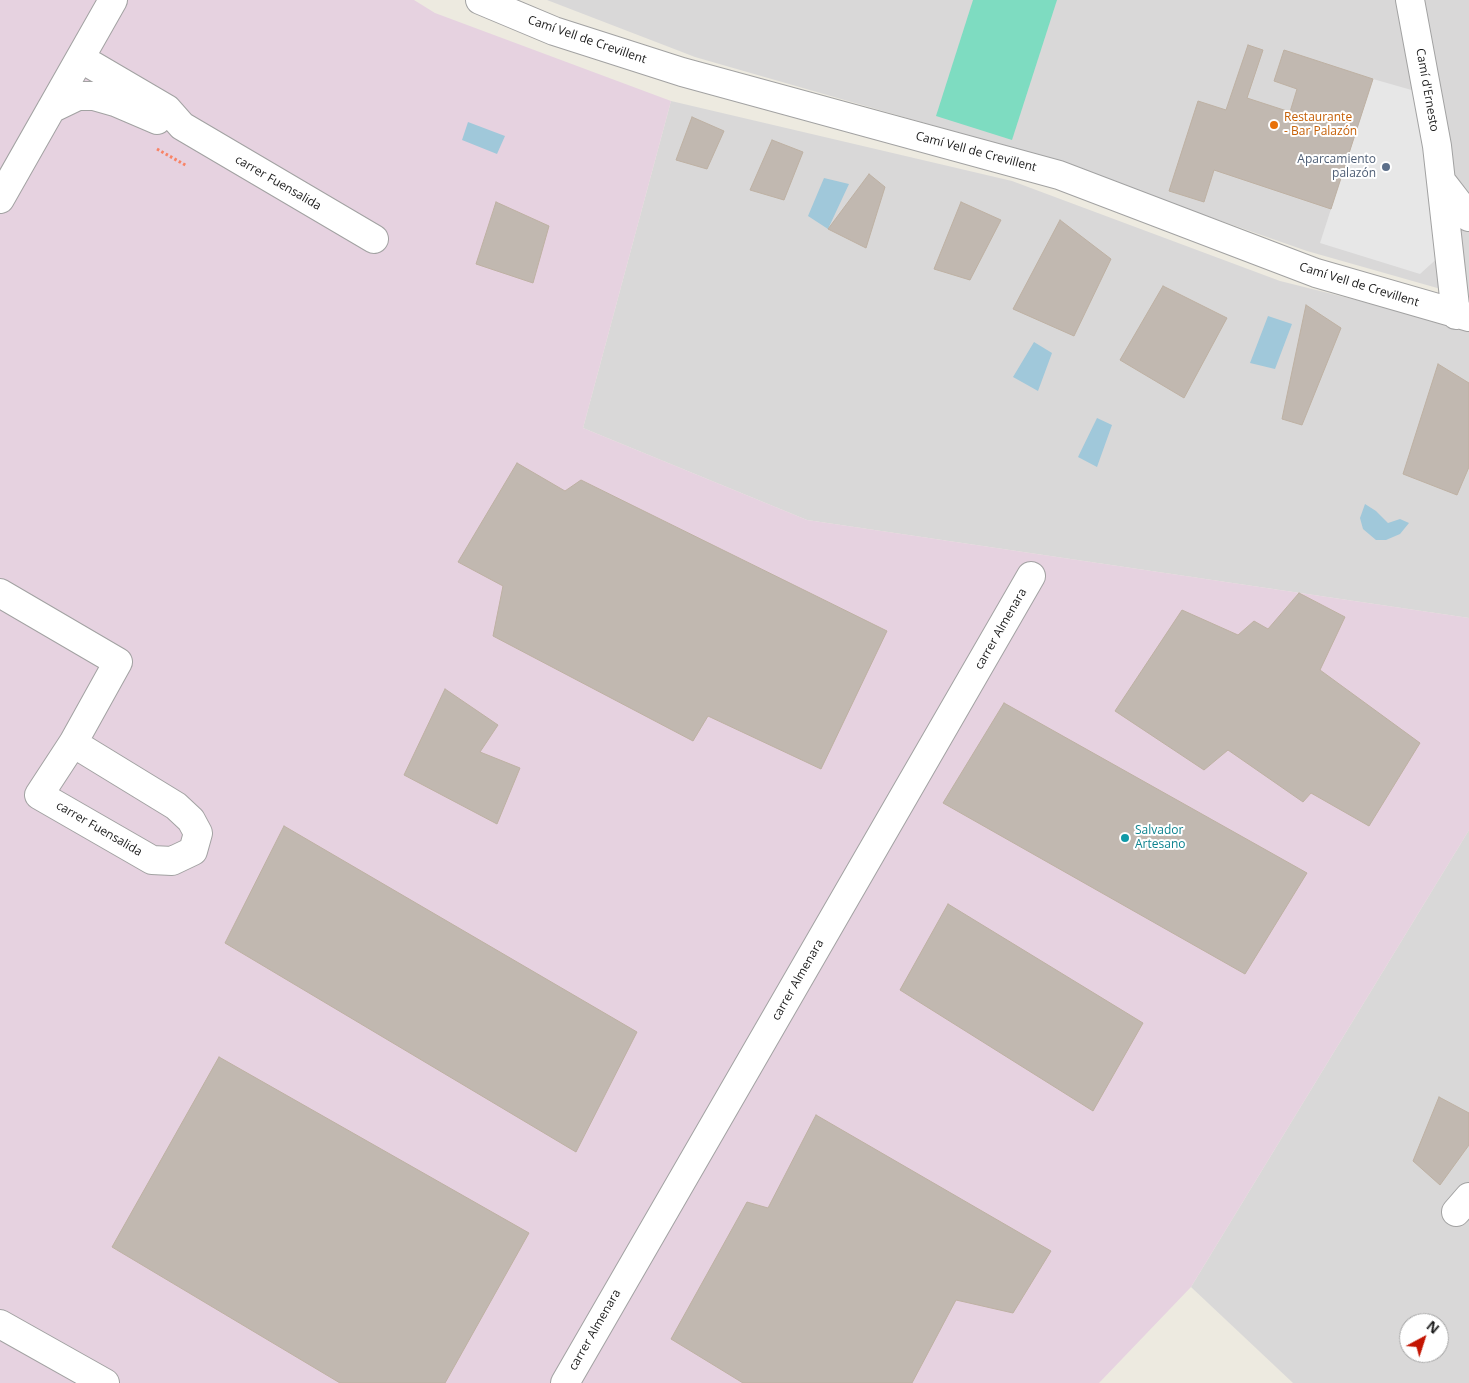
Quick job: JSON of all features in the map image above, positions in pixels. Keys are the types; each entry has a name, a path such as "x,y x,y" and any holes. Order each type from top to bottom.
{"street":[{"path":"0,199 113,0"},
{"name":"Camí Vell de Crevillent","path":"480,0 554,31 682,72 1060,175 1316,273 1462,316"},
{"name":"Camí d'Ernesto","path":"1410,0 1437,146 1441,180 1461,276 1462,316"},
{"name":"carrer Fuensalida","path":"80,58 166,109 182,126 374,239"},
{"name":"carrer Fuensalida","path":"51,109 78,96 94,96 114,102 168,126 182,126"},
{"path":"1441,180 1469,217"},
{"name":"carrer Almenara","path":"565,1383 1031,576"},
{"name":"carrer Fuensalida","path":"0,593 118,662 73,743 39,795 152,860 172,861 193,851 198,832 192,820 176,806 73,743"},
{"path":"0,1324 105,1383"}],"path":[{"path":"149,145 192,168"}],"shaded area":[{"path":"0,0 414,0 435,13 671,101 583,428 807,520 1469,618 1469,830 1191,1287 1099,1383 0,1383"},
{"path":"547,0 1469,0 1469,297 1307,251 1015,149 695,57"},
{"name":"Aparcamiento palazón","path":"1373,79 1415,91 1441,255 1420,274 1320,243"},
{"path":"671,101 1012,181 1280,281 1469,328 1469,618 807,520 583,428"},
{"path":"1469,830 1469,1383 1293,1383 1191,1287"}],"green space":[{"path":"973,0 1057,0 1012,140 936,116"}],"water":[{"path":"468,122 505,136 497,154 462,140"},
{"path":"824,178 849,184 828,229 808,216"},
{"path":"1268,316 1292,324 1275,369 1250,363"},
{"path":"1034,342 1052,353 1038,391 1013,377"},
{"path":"1097,418 1112,425 1097,467 1078,457"},
{"path":"1365,504 1376,511 1388,523 1400,519 1409,523 1400,534 1386,540 1376,540 1363,529 1360,518"}],"building":[{"path":"1248,45 1263,50 1247,98 1290,112 1297,89 1274,81 1284,50 1373,79 1331,209 1214,170 1204,202 1169,191 1198,101 1226,110"},
{"path":"692,117 724,131 707,169 676,160"},
{"path":"772,140 803,152 784,200 750,190"},
{"path":"869,174 885,187 866,248 828,229"},
{"path":"496,202 549,226 533,283 476,264"},
{"path":"961,202 1001,220 970,280 934,269"},
{"path":"1060,220 1111,259 1074,336 1013,309"},
{"path":"1163,286 1227,318 1184,398 1120,360"},
{"path":"1306,305 1341,328 1302,425 1282,419"},
{"path":"1438,364 1469,383 1469,467 1457,495 1403,474"},
{"path":"517,463 565,491 581,480 887,631 821,769 708,716 693,741 493,636 503,586 458,562"},
{"path":"1299,593 1345,617 1320,670 1420,743 1369,826 1311,793 1303,802 1228,750 1204,770 1115,711 1182,610 1238,635 1254,621 1268,629"},
{"path":"445,689 498,725 480,752 520,768 497,824 404,775"},
{"name":"Salvador Artesano","path":"1004,703 1307,873 1245,974 943,803"},
{"path":"284,826 637,1032 576,1152 225,943"},
{"path":"948,904 1143,1023 1093,1111 900,990"},
{"path":"219,1057 529,1233 445,1383 340,1383 112,1247"},
{"path":"1439,1097 1469,1113 1469,1145 1440,1185 1413,1161"},
{"path":"816,1115 1051,1251 1013,1313 956,1300 912,1383 743,1383 671,1339 747,1202 768,1208"}],"place":[{"name":"Restaurante - Bar Palazón","path":"1274,125"},
{"name":"Aparcamiento palazón","path":"1386,167"},
{"name":"Salvador Artesano","path":"1125,838"}]}
